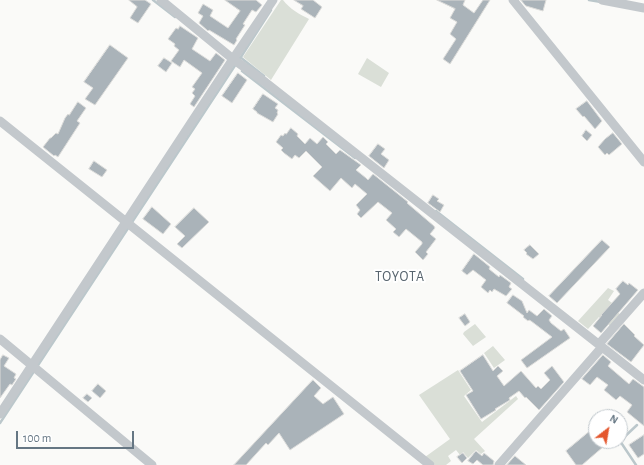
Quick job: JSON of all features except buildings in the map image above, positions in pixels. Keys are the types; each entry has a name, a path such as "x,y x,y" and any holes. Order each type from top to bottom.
{"street":[{"path":"161,0 600,348 644,380"},
{"path":"0,414 35,367 236,60 273,0"},
{"path":"513,0 644,162"},
{"path":"602,0 644,8"},
{"path":"0,121 430,465"},
{"path":"500,465 600,348 644,293"},
{"path":"0,339 152,465"}],"shaded area":[{"path":"281,0 283,0 295,11 309,19 271,80 243,57"},
{"path":"367,58 389,73 381,87 358,74"},
{"path":"608,288 614,291 608,300 615,305 614,309 622,316 610,326 599,317 588,329 578,321"},
{"path":"475,324 486,337 473,346 463,334"},
{"path":"493,346 505,360 494,368 484,353"},
{"path":"458,370 471,390 464,396 482,422 516,396 518,399 474,439 485,451 481,454 476,450 468,458 463,452 460,455 456,450 448,456 451,461 446,465 435,465 425,457 450,439 419,395"}],"waterway":[{"path":"153,0 175,17"},
{"path":"589,0 601,2"},
{"path":"239,60 271,10"},
{"path":"240,57 264,76"},
{"path":"0,423 236,64"},
{"path":"242,71 355,158"},
{"path":"436,211 523,279"},
{"path":"636,465 620,441 637,425"}],"district":[{"name":"TOYOTA","path":"400,277"}]}
